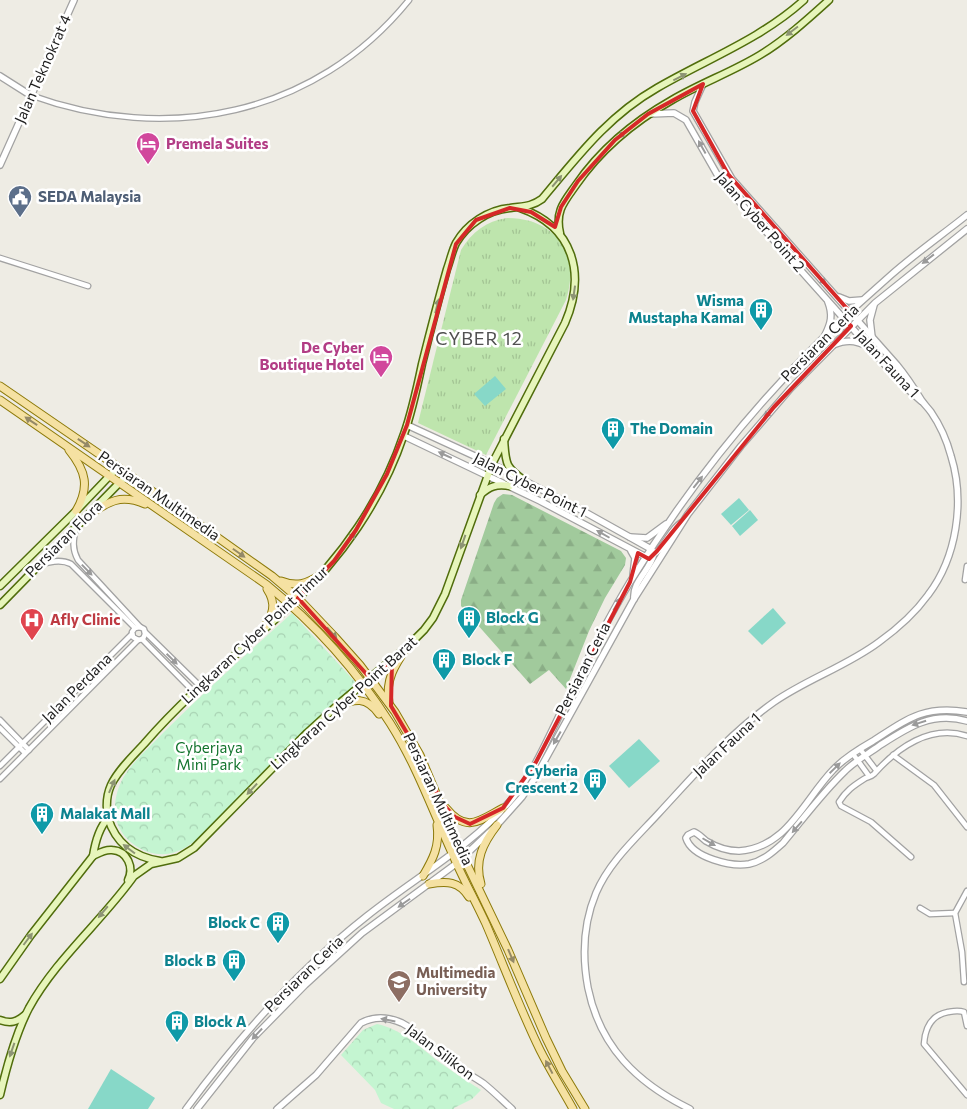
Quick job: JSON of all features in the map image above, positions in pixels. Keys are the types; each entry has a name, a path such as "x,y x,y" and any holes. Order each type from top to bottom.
{"main road":[{"name":"Lingkaran Cyber Point Timur","path":"0,978 31,935 94,856 94,848 102,827 108,818 106,804 108,791 112,783 166,718 291,605 334,561 367,513 404,436 440,294 456,244 462,234 476,220 493,211 534,205 542,199 586,146 628,107 657,88 746,42 804,0"},
{"path":"561,237 558,216 560,207 578,182 615,140 648,114 762,54 806,21 829,0"},
{"path":"519,208 531,212 547,222 561,237"},
{"name":"Lingkaran Cyber Point Barat","path":"0,1095 10,1057 30,1008 53,973 134,876 144,867 178,858 194,848 268,771 337,706 407,647 433,618 445,594 487,474 570,310 575,288 574,263 561,237"},
{"name":"Persiaran Multimedia","path":"0,386 272,576 298,598 335,636 370,678 391,706 420,755 459,848 508,950 546,1038 562,1071 585,1109"},
{"name":"Persiaran Multimedia","path":"0,400 263,582 291,605 323,637 363,684 390,722 416,771 452,854 486,925 536,1042 573,1109"},
{"path":"504,438 504,456 516,474 525,481"},
{"path":"63,443 80,464 85,480 83,496 76,511"},
{"name":"Persiaran Flora","path":"0,586 118,467"},
{"name":"Persiaran Flora","path":"0,604 128,474"},
{"path":"479,496 492,486 501,484 510,486"},
{"path":"89,515 108,502 124,499 133,499 164,513"},
{"path":"272,576 286,583 300,585 320,575"},
{"path":"263,582 270,593 274,608 271,618 263,629"},
{"path":"391,706 388,690 391,674 407,647"},
{"path":"337,706 358,700 372,706 389,728 416,771"},
{"path":"441,802 454,818 470,824 482,821 503,808"},
{"path":"423,876 434,858 438,842 436,820 431,805"},
{"path":"108,818 118,840 130,851 148,859 163,861"},
{"path":"490,912 479,877 478,859 486,840 497,825"},
{"path":"94,856 113,850 121,853 128,860 131,868 130,877 118,894"},
{"path":"429,884 452,882 460,886 465,890 486,925"},
{"path":"0,1020 15,1022 25,1016 30,1008"}],"street":[{"name":"Jalan Teknokrat 4","path":"0,165 74,0"},
{"path":"0,76 30,95 82,109 136,117 196,117 227,112 281,96 330,70 378,32 408,0"},
{"name":"Jalan Cyber Point 2","path":"703,84 695,102 694,111 728,174 857,320"},
{"name":"Jalan Cyber Point 2","path":"648,114 674,113 686,120 718,176 726,186 851,326"},
{"name":"Persiaran Ceria","path":"652,552 669,521 725,447 759,406 865,298 912,257 967,215"},
{"name":"Persiaran Ceria","path":"197,1109 252,1038 305,984 362,933 457,863 497,825 522,797 535,778 634,599 683,522 741,446 774,407 857,320 901,280 967,229"},
{"path":"0,258 88,286"},
{"path":"836,295 849,301 865,298"},
{"path":"823,340 830,326 832,316 826,298"},
{"path":"873,338 870,320 875,303"},
{"name":"Jalan Fauna 1","path":"690,1109 654,1090 640,1078 617,1054 600,1026 589,993 585,971 585,937 591,908 602,882 624,850 732,737 767,708 799,686 878,642 907,618 928,595 939,578 949,554 954,534 958,507 956,475 952,458 938,424 922,402 909,379 857,320"},
{"name":"Jalan Fauna 1","path":"851,326 903,385 922,402"},
{"path":"832,346 852,340 871,348"},
{"name":"Jalan Cyber Point 1","path":"407,425 492,464 583,511 652,552"},
{"name":"Jalan Cyber Point 1","path":"404,436 487,474 646,557"},
{"path":"628,537 647,538 669,521"},
{"path":"646,557 674,528 683,522"},
{"path":"77,527 73,542 74,554 138,628"},
{"path":"628,548 635,558 630,582"},
{"path":"634,599 634,590 649,566 652,552"},
{"name":"Persiaran Ceria","path":"186,1109 251,1026 296,980 364,918 452,854 486,826 503,808 528,777 600,637 646,557"},
{"path":"38,566 54,561 64,561 71,564 200,686"},
{"path":"965,580 967,566"},
{"name":"Jalan Perdana","path":"0,766 138,628"},
{"name":"Jalan Perdana","path":"0,780 98,680 145,636 145,632"},
{"path":"132,634 133,637 140,640 194,692"},
{"path":"92,674 98,680"},
{"path":"78,687 85,693"},
{"path":"749,849 768,843 779,836 805,807 834,768 910,717 948,709 967,712"},
{"path":"55,711 61,717"},
{"path":"761,859 763,850 760,848 737,851 722,848 694,832 686,838 687,842 696,850 713,859 724,863 749,864 761,859 772,853 783,843 838,778 858,761 912,725 948,718 967,721"},
{"path":"0,720 27,752"},
{"path":"0,728 21,745"},
{"path":"911,856 871,822 840,804 844,795 849,788 872,776 876,770 912,742 933,734 957,733 967,736"},
{"path":"860,749 876,770"},
{"path":"853,754 869,776"},
{"path":"894,755 934,784 967,827"},
{"path":"964,982 965,967 955,913 967,890"},
{"path":"920,908 930,914 955,913"},
{"path":"967,1026 964,1012 959,1010 941,1014 934,1018 929,1025 924,1044 967,1095"},
{"name":"Jalan Silikon","path":"276,1109 316,1075 361,1023 376,1018 388,1018 412,1030 439,1054 496,1093 512,1109"}],"highlighted area":[{"path":"703,84 693,111 728,174 850,312 844,319 851,326 774,407 657,551 649,559 638,553 630,582 536,762 503,808 470,824 455,817 441,802 420,755 391,706 392,660 370,678 298,598 334,561 356,530 387,474 407,425 456,244 476,220 510,208 531,212 555,227 561,207 578,181 615,140 648,114"}],"green space":[{"path":"507,218 539,224 551,232 567,254 570,268 570,283 566,300 486,455 418,423 461,250 480,228 499,219"},
{"path":"503,494 512,495 621,551 626,558 625,565 605,598 589,631 566,689 549,670 530,684 461,606 461,600 494,503"},
{"name":"Cyberjaya Mini Park","path":"292,613 357,684 296,739 200,837 187,847 168,854 148,852 138,848 123,834 115,814 118,791 127,772 142,754 180,717"},
{"path":"377,1024 402,1034 481,1090 472,1099 454,1109 394,1109 381,1103 375,1090 341,1055 363,1030"}],"shaded area":[{"path":"495,376 506,389 485,406 474,394"},
{"path":"739,498 749,510 731,525 721,514"},
{"path":"750,510 758,520 740,536 732,526"},
{"path":"773,608 786,623 762,645 748,631"},
{"path":"639,739 660,761 629,788 609,766"},
{"path":"111,1069 155,1098 148,1109 88,1109"}],"place":[{"name":"Premela Suites","path":"148,165"},
{"name":"SEDA Malaysia","path":"20,218"},
{"name":"Wisma Mustapha Kamal","path":"761,331"},
{"name":"De Cyber Boutique Hotel","path":"381,378"},
{"name":"The Domain","path":"613,450"},
{"name":"Block G","path":"469,639"},
{"name":"Afly Clinic","path":"32,641"},
{"name":"Block F","path":"444,681"},
{"name":"Cyberia Crescent 2","path":"595,801"},
{"name":"Malakat Mall","path":"42,835"},
{"name":"Block C","path":"278,944"},
{"name":"Block B","path":"234,982"},
{"name":"Multimedia University","path":"399,1003"},
{"name":"Block A","path":"177,1043"}],"district":[{"name":"CYBER 12","path":"479,339"}]}
